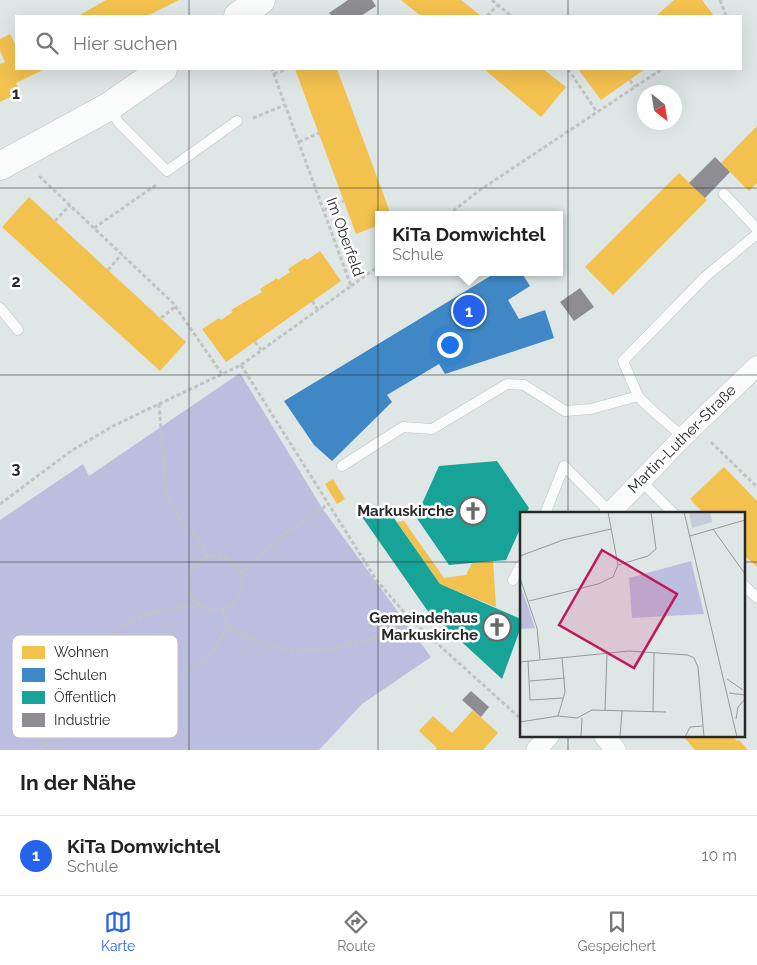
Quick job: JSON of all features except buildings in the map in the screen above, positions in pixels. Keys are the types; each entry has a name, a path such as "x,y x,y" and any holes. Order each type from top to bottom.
{"street":[{"path":"239,15 261,0"},
{"path":"9,161 110,106 162,70"},
{"name":"Martin-Luther-Straße","path":"610,512 689,431 754,374"},
{"path":"536,750 547,738"},
{"path":"606,738 616,750"}],"lane":[{"path":"110,106 118,122 167,171 237,121"},
{"path":"724,194 757,229"},
{"path":"689,431 667,422 651,411 638,396 623,361 705,277 757,234"},
{"path":"0,308 18,330"},
{"path":"342,466 403,427 432,429 507,384 524,385 565,411 591,410 638,396"},
{"path":"546,512 564,466 608,512"},
{"path":"640,480 672,512"},
{"path":"513,580 520,567"},
{"path":"744,585 757,598"}],"path":[{"path":"492,0 510,15"},
{"path":"720,0 726,15"},
{"path":"488,15 498,5"},
{"name":"Im Oberfeld","path":"0,504 72,451 113,426 241,365 352,286 272,70"},
{"path":"274,74 284,70"},
{"path":"569,70 597,112"},
{"path":"453,211 480,190 660,70"},
{"path":"630,80 635,87"},
{"path":"237,121 254,118 285,105"},
{"path":"299,142 319,133"},
{"path":"9,161 70,205 176,307 222,374"},
{"path":"94,228 162,181 167,171"},
{"path":"324,210 344,201"},
{"path":"55,221 70,205"},
{"path":"108,270 122,254"},
{"path":"352,286 375,269"},
{"path":"312,302 318,310"},
{"path":"160,318 176,307"},
{"path":"255,342 261,350"},
{"path":"241,365 376,581 410,619 520,718"},
{"path":"159,404 166,490 174,510 185,526 198,538 208,557"},
{"path":"689,431 757,487"},
{"path":"240,573 282,536 327,505"},
{"path":"208,557 224,557 231,561 240,573 242,582 237,600 222,610 206,609 193,599 188,582 194,566 208,557"},
{"path":"110,635 116,629 141,615 171,608 199,605"},
{"path":"222,610 228,627 254,640 279,648 314,650 339,648 371,638 410,619"},
{"path":"178,677 201,664 216,647 228,627"},
{"path":"40,750 50,738"}],"shaded area":[{"path":"240,373 322,508 431,657 362,704 319,750 0,750 0,520 83,464 89,476"}],"place":[{"name":"KiTa Domwichtel","path":"469,311"},
{"name":"Markuskirche","path":"473,511"},
{"name":"Gemeindehaus Markuskirche","path":"497,627"}]}
